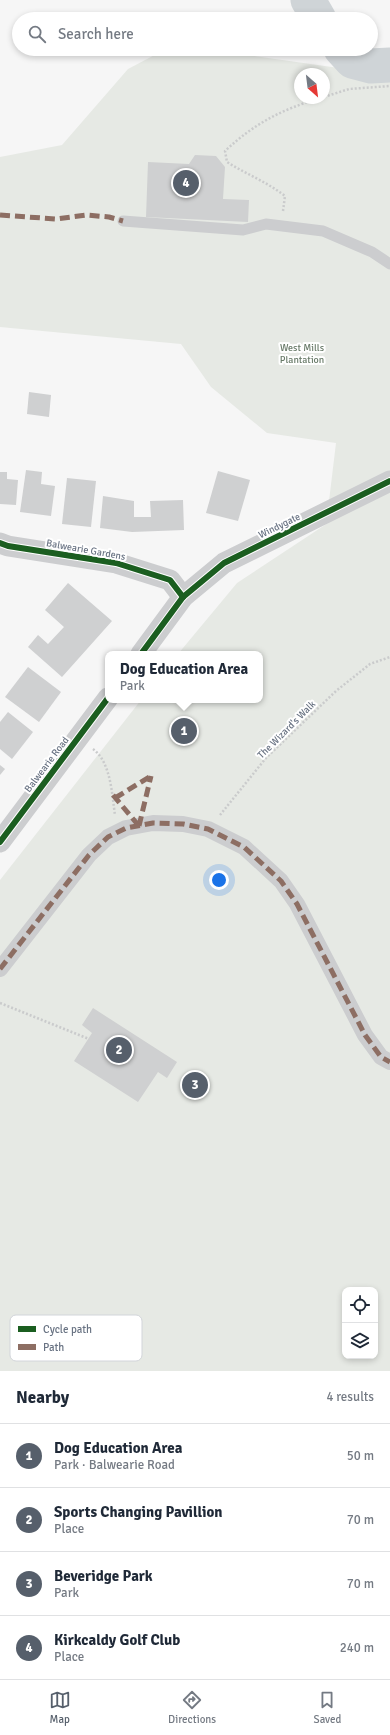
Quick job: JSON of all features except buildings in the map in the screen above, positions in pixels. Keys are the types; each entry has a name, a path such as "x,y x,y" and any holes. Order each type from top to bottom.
{"street":[{"name":"Windygate","path":"183,597 224,563 390,481"},
{"name":"Balwearie Gardens","path":"0,543 8,546 116,563 170,580 183,597"},
{"path":"143,651 183,597"},
{"name":"Balwearie Road","path":"0,842 105,702"},
{"path":"0,969 89,855 108,837 126,828 153,823 183,824 208,829 244,847 282,881 297,904 365,1035 382,1057 390,1062"}],"lane":[{"path":"123,221 243,230 266,224 323,231 372,252 390,264"}],"path":[{"path":"330,95 349,89 390,86"},
{"path":"282,226 285,196 273,186 245,174 227,162 225,151 263,120 301,104"},
{"path":"78,739 98,753 106,768 112,788 117,833"},
{"path":"0,1003 89,1039"}],"green space":[{"name":"West Mills Plantation","path":"390,53 390,1371 0,1371 0,880 139,703 263,703 263,651 180,651 237,583 334,519 329,501 336,443 267,433 211,387 181,344 0,327 0,157 62,145 128,69 153,56 254,56 353,70"}],"waterway":[{"path":"308,0 315,12"},
{"path":"347,56 352,61 371,66 390,65"}],"marked path":[{"path":"0,215 56,219 86,215 109,217 123,221"},
{"path":"115,798 151,776"},
{"path":"139,826 151,776"},
{"path":"113,795 139,826"},
{"path":"0,969 89,855 108,837 126,828 153,823 183,824 208,829 244,847 281,881 297,904 365,1035 381,1057 390,1062"}],"cycle path":[{"path":"143,651 183,597 224,563 390,481"},
{"path":"0,543 8,546 116,563 170,580 183,597"},
{"path":"0,842 105,702"}],"place":[{"name":"Kirkcaldy Golf Club","path":"186,183"},
{"name":"Dog Education Area","path":"184,731"},
{"name":"Sports Changing Pavillion","path":"119,1050"},
{"name":"Beveridge Park","path":"195,1085"}]}
